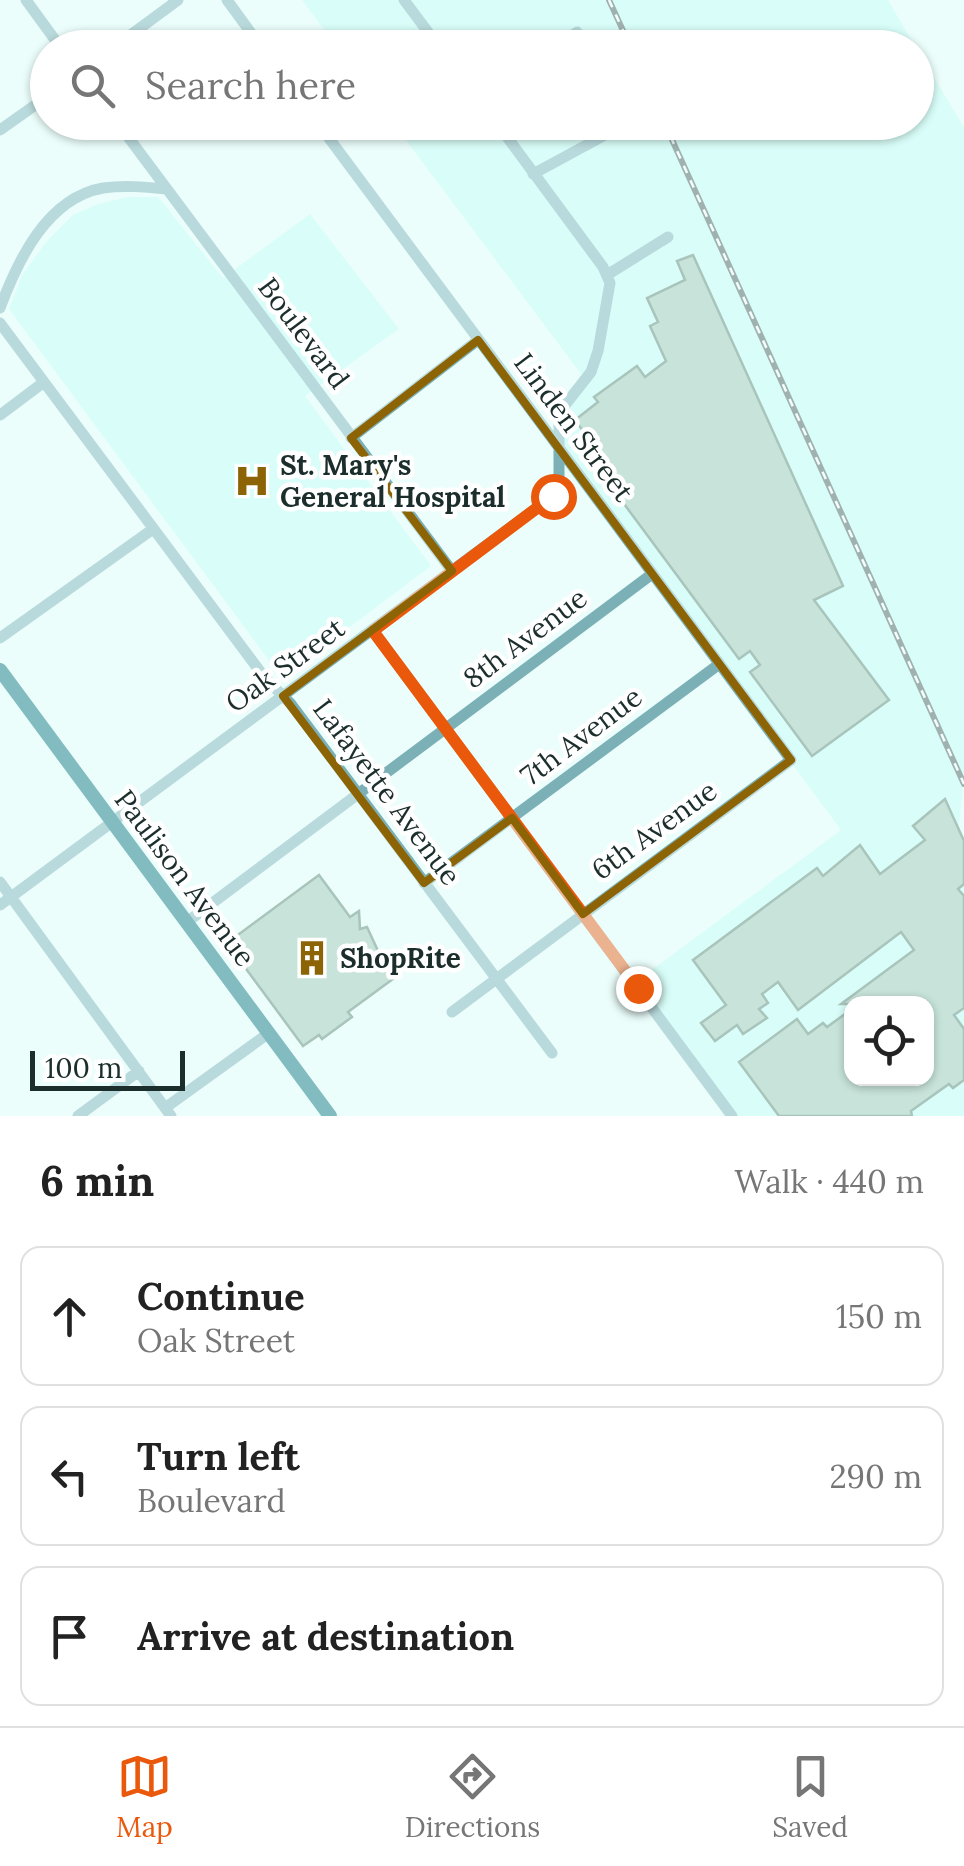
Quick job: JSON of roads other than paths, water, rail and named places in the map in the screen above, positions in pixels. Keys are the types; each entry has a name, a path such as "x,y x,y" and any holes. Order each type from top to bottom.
{"main road":[{"name":"Paulison Avenue","path":"0,670 330,1116"}],"street":[{"path":"26,0 48,30"},
{"path":"137,30 178,0"},
{"path":"226,0 248,30"},
{"path":"404,0 426,30"},
{"path":"0,130 30,109"},
{"name":"Boulevard","path":"130,140 452,572"},
{"name":"Linden Street","path":"330,140 791,760"},
{"path":"509,140 607,275 668,237"},
{"path":"533,174 597,140"},
{"path":"0,308 26,249 61,208 104,188 166,188"},
{"name":"Oak Street","path":"5,902 553,496 559,486 559,422 565,404 591,372 598,351 609,296 607,275"},
{"name":"Lafayette Avenue","path":"0,323 552,1053"},
{"path":"351,438 478,340"},
{"path":"0,415 44,382"},
{"path":"0,638 153,529"},
{"name":"8th Avenue","path":"187,922 652,574"},
{"path":"373,631 732,1116"},
{"name":"7th Avenue","path":"424,883 718,665"},
{"name":"6th Avenue","path":"452,1012 791,760"},
{"path":"0,882 5,902 168,1112 269,1033"},
{"path":"78,1116 139,1071"}],"railway":[{"path":"609,0 623,30"},
{"path":"672,140 964,784"}],"place":[{"name":"St. Mary's General Hospital","path":"252,481"},
{"name":"ShopRite","path":"312,958"}]}
